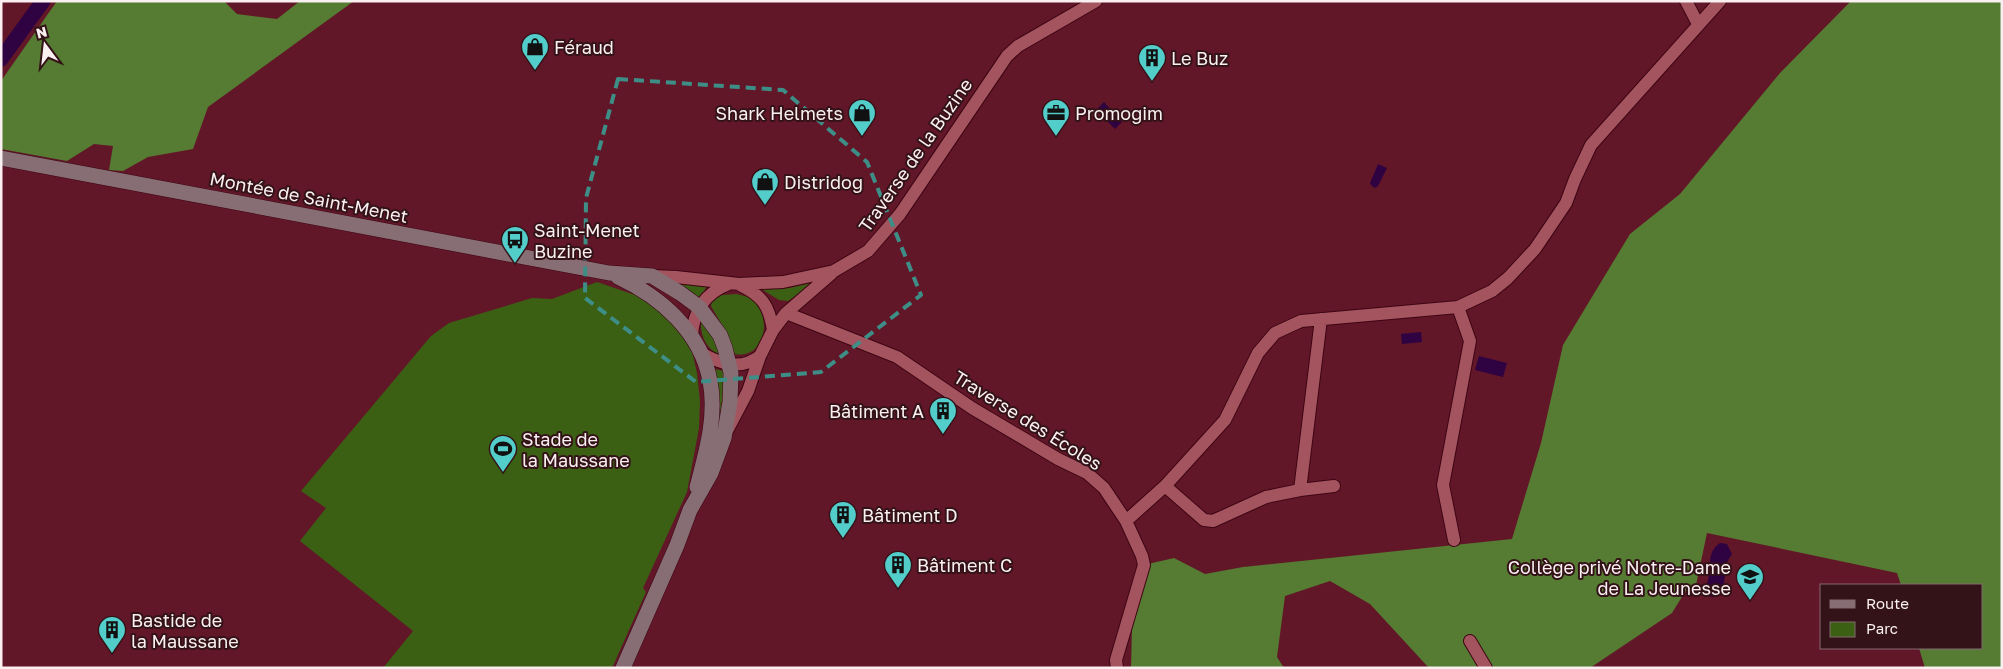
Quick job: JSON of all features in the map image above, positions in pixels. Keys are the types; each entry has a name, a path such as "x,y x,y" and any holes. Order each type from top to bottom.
{"main road":[{"name":"Montée de Saint-Menet","path":"1,158 609,273 652,276 699,307 720,335 730,365 730,402 724,438 711,473 693,505 623,668"},
{"name":"Montée de Saint-Menet","path":"609,273 648,293 667,308 692,337 701,353 710,382 711,423 693,505"}],"street":[{"name":"Traverse de la Buzine","path":"652,276 735,284 798,280 834,271 868,252 900,214 1007,56 1018,46 1096,1"},
{"path":"1686,1 1698,24"},
{"path":"1126,521 1165,486 1225,420 1258,354 1275,333 1301,321 1458,307 1492,291 1508,278 1536,249 1566,203 1591,145 1720,1"},
{"name":"Montée de Saint-Menet","path":"724,438 748,391 760,356 773,330 786,313 834,271"},
{"path":"692,337 693,326 699,307 713,292 735,284 752,290 764,301 770,313 773,330"},
{"path":"1454,540 1442,485 1470,341 1458,307"},
{"name":"Traverse des Écoles","path":"786,313 897,357 972,408 1058,459 1087,473 1104,488 1126,521 1142,556 1144,565 1116,660 1117,668"},
{"path":"1300,490 1321,319"},
{"path":"701,353 716,361 730,365 748,362 760,356"},
{"path":"1165,486 1204,520 1213,521 1266,497 1334,486"},
{"path":"1470,641 1486,668"}],"highlighted area":[{"path":"618,79 783,90 867,162 921,295 821,372 696,382 585,298 586,198"}],"green space":[{"path":"57,1 224,1 237,14 277,19 300,1 354,1 208,107 193,149 148,157 123,171 109,170 113,146 94,144 67,161 1,149 1,81"},
{"path":"1851,1 2002,1 2002,668 1925,668 1919,649 1983,649 1983,584 1901,584 1897,573 1707,533 1695,590 1688,587 1672,613 1590,668 1429,668 1370,604 1330,581 1285,596 1277,657 1284,668 1131,668 1132,628 1148,564 1174,558 1205,574 1243,567 1512,539 1541,443 1563,345 1630,234 1680,194 1780,73"},
{"name":"Stade de la Maussane","path":"597,282 635,295 660,311 680,332 692,351 700,401 699,428 687,492 643,588 646,592 612,668 383,668 413,631 300,541 326,508 301,491 431,336 449,323 532,298 552,299"},
{"path":"673,282 707,286 700,297 696,298"},
{"path":"811,283 812,285 788,301 779,300 761,289 789,288"},
{"path":"737,294 748,297 756,304 764,323 760,342 754,350 746,354 735,354 711,306 712,300 722,295"},
{"path":"701,320 715,338 720,356 705,341"},
{"path":"715,369 723,371 724,387 718,427 718,386"}],"shaded area":[{"path":"1104,102 1122,122 1115,129 1096,110"},
{"path":"1378,164 1387,168 1378,186 1375,188 1370,183"},
{"path":"1421,332 1422,342 1402,344 1401,334"},
{"path":"1479,356 1507,363 1503,377 1475,370"},
{"path":"1720,543 1727,544 1732,554 1727,562 1723,589 1713,597 1705,595 1705,591 1711,555"}],"waterway":[{"path":"1,59 43,1"}],"place":[{"name":"Féraud","path":"535,71"},
{"name":"Le Buz","path":"1152,82"},
{"name":"Shark Helmets","path":"862,137"},
{"name":"Promogim","path":"1056,137"},
{"name":"Distridog","path":"765,206"},
{"name":"Saint-Menet Buzine","path":"515,264"},
{"name":"Bâtiment A","path":"943,435"},
{"name":"Stade de la Maussane","path":"503,473"},
{"name":"Bâtiment D","path":"843,539"},
{"name":"Bâtiment C","path":"898,589"},
{"name":"Collège privé Notre-Dame de La Jeunesse","path":"1750,601"},
{"name":"Bastide de la Maussane","path":"112,654"}]}
